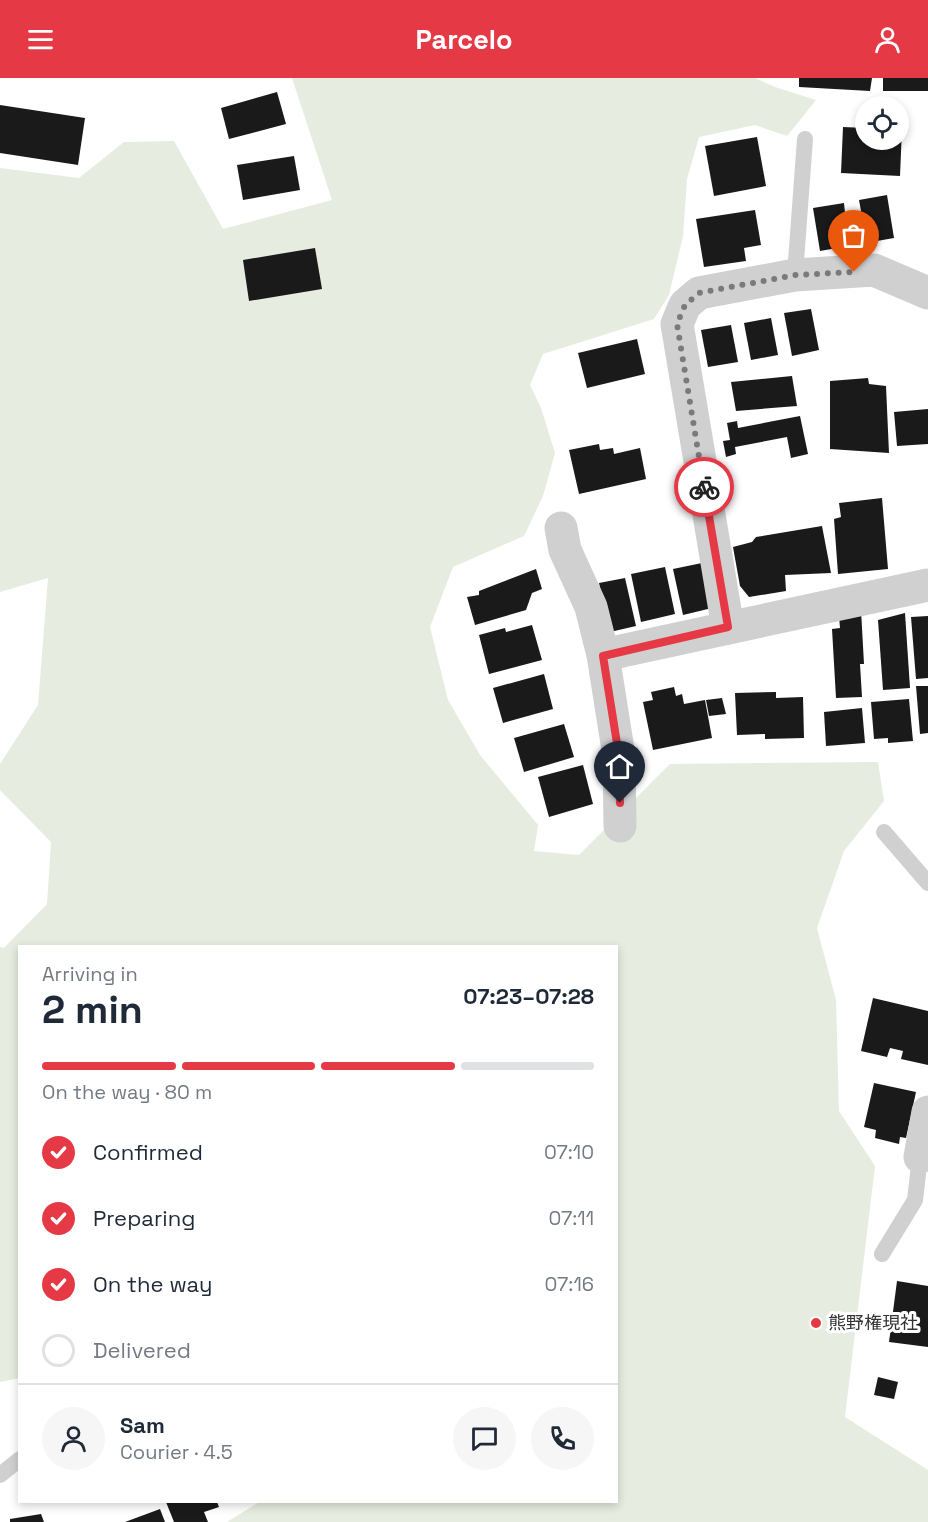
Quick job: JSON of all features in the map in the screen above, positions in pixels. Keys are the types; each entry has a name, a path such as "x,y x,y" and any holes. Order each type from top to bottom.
{"street":[{"path":"728,627 677,324 685,305 699,293 795,275 874,270 928,292"},
{"path":"561,528 565,550 591,607 603,656 619,756 620,826"},
{"path":"603,656 928,585"},
{"path":"920,1157 928,1112"}],"lane":[{"path":"795,275 806,139"},
{"path":"884,832 928,883"},
{"path":"882,1254 915,1200 920,1157"},
{"path":"0,1475 18,1461"}],"shaded area":[{"path":"292,78 755,78 816,100 787,136 755,125 699,137 687,179 683,236 669,295 654,319 543,354 530,385 541,408 555,453 543,496 524,536 453,567 430,627 448,700 480,755 538,825 534,851 579,855 670,764 878,762 884,801 844,851 817,928 836,1000 839,1111 875,1166 845,1417 928,1470 928,1522 227,1522 257,1503 618,1503 618,945 18,945 18,1378 0,1382 0,947 4,948 47,904 51,842 0,790 0,764 38,705 48,578 0,592 0,168 79,178 124,142 174,141 223,229 332,200"}],"building":[{"path":"799,78 872,78 870,91 799,87"},
{"path":"883,78 928,78 928,91 883,91"},
{"path":"277,92 286,124 229,139 221,108"},
{"path":"0,105 85,118 78,165 0,153"},
{"path":"843,127 855,128 855,150 901,150 900,176 841,173"},
{"path":"757,137 766,186 714,196 705,146"},
{"path":"294,156 300,190 243,200 237,165"},
{"path":"887,195 894,238 820,251 813,208 844,203 845,213 861,211 859,200"},
{"path":"755,210 761,245 744,248 746,261 704,267 696,219"},
{"path":"315,248 322,289 249,301 243,260"},
{"path":"811,309 819,350 792,356 784,313"},
{"path":"771,318 778,355 751,360 744,323"},
{"path":"731,325 738,362 708,367 701,330"},
{"path":"637,339 645,374 587,388 578,353"},
{"path":"792,376 797,406 736,411 731,382"},
{"path":"868,378 869,384 886,386 889,453 830,449 830,381"},
{"path":"928,409 928,444 897,446 894,412"},
{"path":"800,416 808,454 791,458 787,437 735,447 736,454 726,457 723,441 730,440 727,423 737,421 738,428"},
{"path":"599,444 600,450 613,448 614,454 640,448 646,479 579,494 569,450"},
{"path":"882,498 888,569 838,574 834,519 841,517 839,503"},
{"path":"822,526 831,573 785,575 786,591 749,597 740,586 733,547 752,542 756,537"},
{"path":"702,563 712,608 683,615 673,569"},
{"path":"665,567 675,614 641,622 631,574"},
{"path":"536,569 542,589 532,593 526,610 475,625 467,597 479,595 479,591"},
{"path":"625,578 636,626 610,632 599,583"},
{"path":"861,610 864,664 860,664 862,697 836,698 832,629 840,628 839,616"},
{"path":"905,613 910,688 883,690 878,620"},
{"path":"928,616 928,678 916,679 911,617"},
{"path":"532,625 542,660 489,674 479,635 505,628 506,632"},
{"path":"544,674 553,709 503,723 493,688"},
{"path":"916,686 928,686 928,733 920,734"},
{"path":"674,687 676,696 682,694 684,704 705,700 712,738 653,750 643,702 653,700 651,692"},
{"path":"776,692 776,698 803,697 804,738 765,739 765,734 737,735 735,693"},
{"path":"722,698 726,714 709,716 706,700"},
{"path":"909,699 913,741 888,743 888,738 874,739 871,702"},
{"path":"862,708 865,743 826,746 824,712"},
{"path":"564,724 574,757 524,772 514,738"},
{"path":"583,765 593,804 549,817 538,777"},
{"path":"873,998 928,1011 928,1065 901,1059 903,1051 890,1048 887,1057 861,1051"},
{"path":"874,1083 916,1092 906,1138 900,1137 899,1144 875,1138 876,1130 864,1127"},
{"path":"897,1281 928,1286 928,1347 889,1342"},
{"path":"878,1377 898,1382 894,1399 874,1395"},
{"path":"166,1503 217,1503 219,1507 204,1512 208,1522 174,1522"},
{"path":"160,1509 165,1522 125,1522"},
{"path":"41,1514 44,1522 10,1522 10,1519"}],"way so far":[{"path":"704,487 677,324 685,305 699,293 795,275 854,272"}],"place":[{"name":"熊野権現社","path":"816,1323"}],"route":[{"path":"620,803 619,756 603,656 728,627 704,487"}]}
